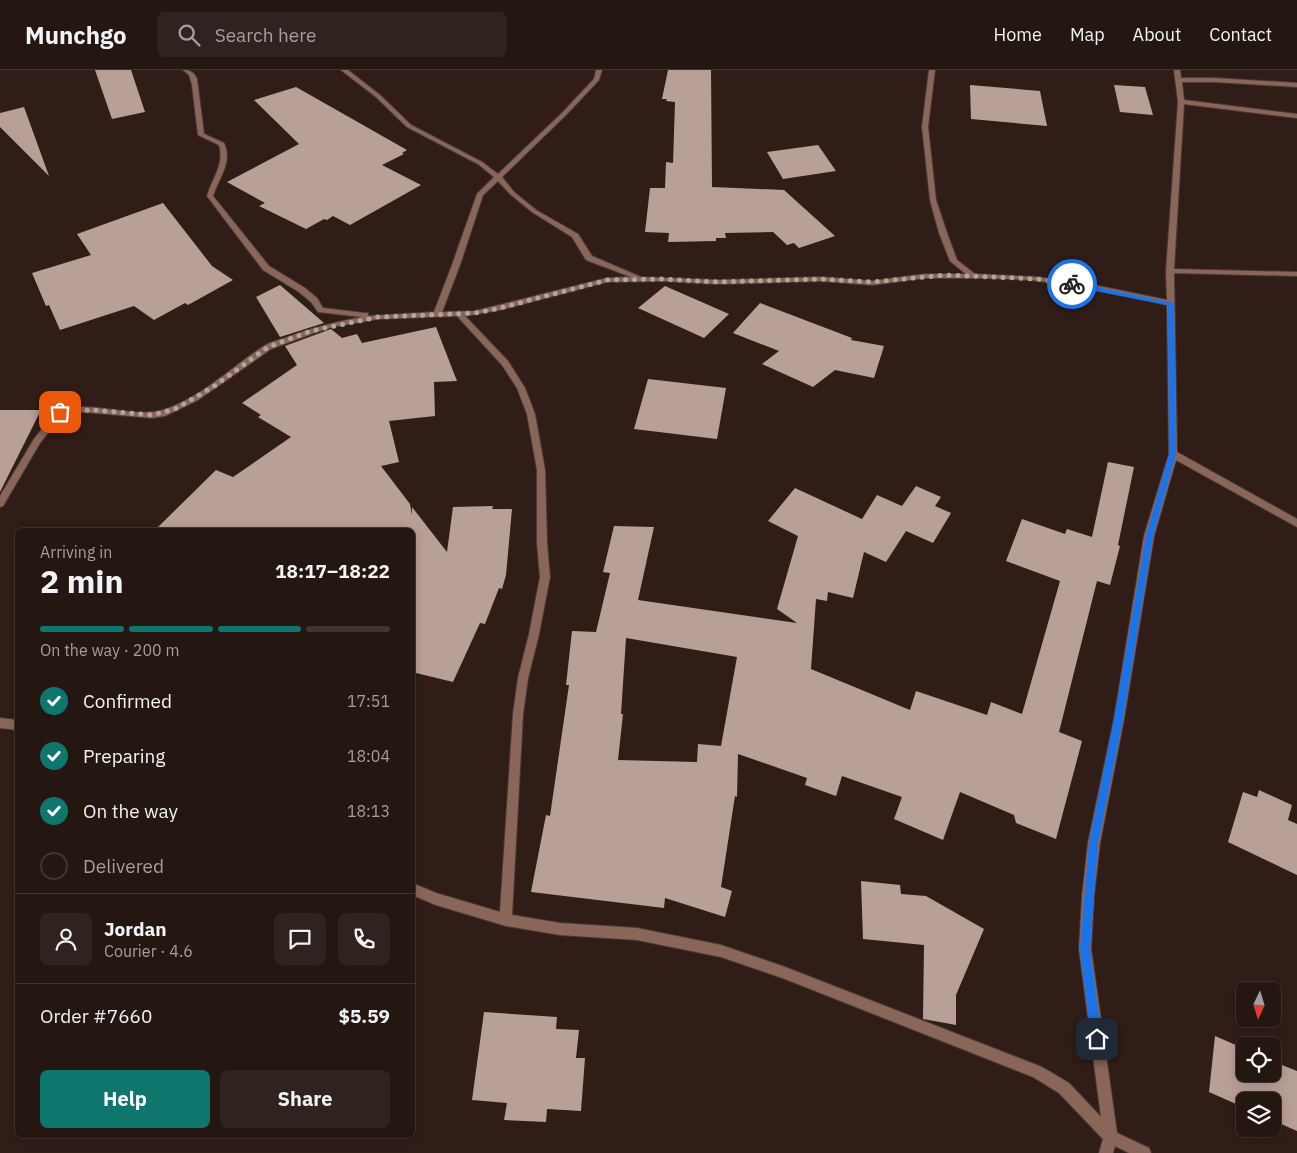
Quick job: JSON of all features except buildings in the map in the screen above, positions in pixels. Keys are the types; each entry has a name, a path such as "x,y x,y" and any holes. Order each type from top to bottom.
{"street":[{"path":"186,70 193,75 194,79 196,100 201,116 201,135 220,143 225,152 223,165 210,196 221,212 266,268 302,290 314,300 321,310 378,317"},
{"path":"344,70 378,96 409,126 480,163 534,211 575,236 589,258 641,279"},
{"path":"437,314 456,266 480,194 499,178 592,86 597,79 599,70"},
{"path":"932,70 925,127 933,200 954,261 973,276"},
{"path":"1106,1153 1111,1137 1085,949 1088,896 1094,843 1116,734 1150,536 1173,454 1170,272 1181,102 1178,75 1297,84"},
{"path":"1181,102 1297,116"},
{"path":"1170,272 1297,274"},
{"path":"0,504 36,441 60,412 93,410 152,415 167,412 216,385 268,347 311,331 378,317 459,314 500,308 607,280 641,279 718,282 821,279 872,282 924,276 973,276 1038,279 1099,288 1171,303"},
{"path":"459,314 505,363 521,388 531,414 541,470 542,543 545,577 523,678 518,714 506,920"},
{"path":"1173,454 1297,524"},
{"path":"0,723 15,725"},
{"path":"415,890 436,899 506,920 560,929 637,934 721,951 785,973 1037,1072 1064,1088 1111,1137 1144,1153"}],"way so far":[{"path":"60,412 93,410 160,414 175,409 216,385 268,347 311,331 378,317 475,313 607,280 662,279 718,282 821,279 887,282 924,276 946,275 1038,279 1072,284"}],"route":[{"path":"1072,284 1171,303 1173,454 1150,536 1115,741 1094,843 1088,896 1085,949 1097,1039"}]}
